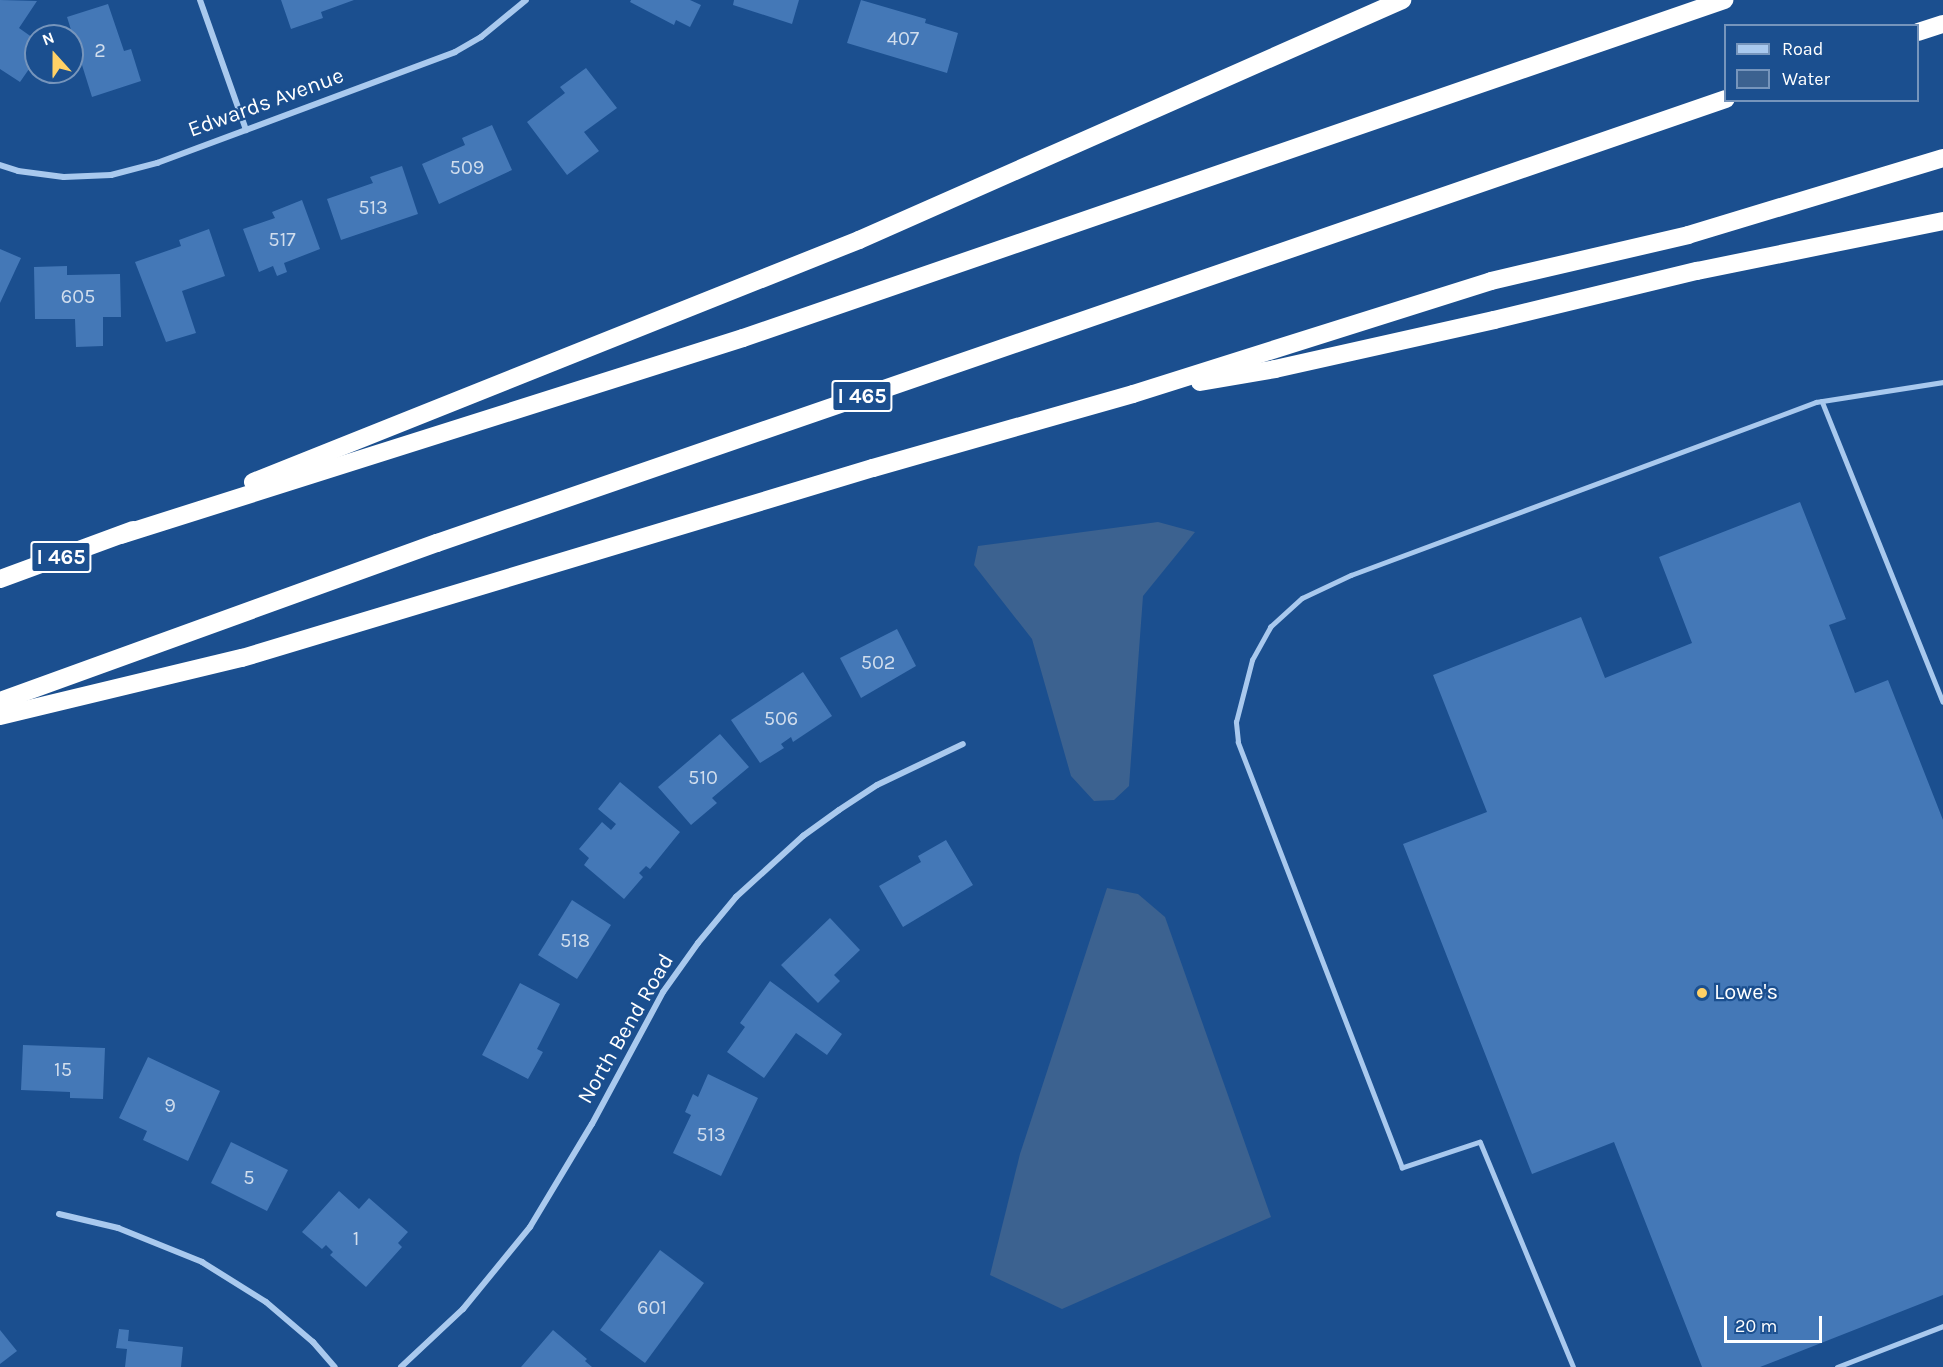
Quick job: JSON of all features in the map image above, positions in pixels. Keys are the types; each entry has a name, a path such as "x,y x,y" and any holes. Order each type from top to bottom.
{"highway":[{"path":"121,535 859,240 1402,0"},
{"name":"I 465","path":"0,579 121,535 743,338 1724,0"},
{"path":"1919,32 1943,24"},
{"name":"I 465","path":"0,701 437,543 1724,99"},
{"path":"0,716 242,658 862,471 1133,394 1491,281 1688,235 1943,158"},
{"path":"1133,394 1275,369 1697,271 1943,221"}],"street":[{"path":"200,0 246,130"},
{"name":"Edwards Avenue","path":"0,165 18,171 64,177 111,175 157,163 455,52 481,37 526,0"},
{"name":"North Bend Road","path":"401,1367 463,1309 530,1227 592,1124 663,992 698,943 736,897 803,836 839,810 877,785 963,744"},
{"path":"59,1214 118,1228 202,1262 266,1302 313,1342 335,1367"}],"lane":[{"path":"1573,1367 1480,1142 1402,1168 1238,742 1236,722 1252,660 1270,627 1302,598 1362,571 1822,401 1943,382"},
{"path":"1822,401 1943,702"},
{"path":"1837,1367 1943,1326"}],"water":[{"path":"1158,522 1195,532 1143,596 1129,786 1114,800 1094,801 1071,776 1032,639 974,565 978,546"},
{"path":"1107,888 1138,894 1165,917 1271,1217 1062,1309 990,1275 1020,1154"}],"building":[{"path":"0,0 37,1 19,28 24,32 24,76 20,82 0,69"},
{"path":"281,0 354,0 321,12 323,18 291,29"},
{"path":"631,0 690,0 701,5 690,27 676,20 674,25 630,2"},
{"path":"734,0 799,0 792,24 733,5"},
{"path":"861,0 926,19 925,23 958,33 947,73 847,43"},
{"path":"108,4 124,51 131,49 141,81 92,97 84,71 84,24 69,24 67,17"},
{"path":"586,68 617,108 584,132 599,151 567,175 527,122 565,93 560,87"},
{"path":"492,125 512,170 439,204 422,164 465,145 462,138"},
{"path":"402,166 418,214 341,240 327,199 373,183 370,177"},
{"path":"302,200 320,249 284,263 287,272 277,276 273,266 259,272 243,229 275,218 272,212"},
{"path":"209,229 225,276 182,291 196,333 166,342 135,262 181,246 179,240"},
{"path":"0,249 21,258 0,303"},
{"path":"67,266 67,275 120,274 121,317 103,317 103,346 76,347 75,319 35,319 34,267"},
{"name":"Lowe's","path":"1800,502 1846,619 1829,625 1855,693 1888,680 1943,820 1943,1295 1760,1367 1702,1367 1614,1142 1532,1174 1403,844 1487,812 1433,675 1581,617 1605,678 1692,643 1659,557"},
{"path":"897,629 916,666 861,698 840,658"},
{"path":"803,672 832,716 793,742 791,737 781,744 784,748 760,763 731,720"},
{"path":"720,734 749,767 712,798 717,803 691,825 658,787"},
{"path":"620,782 680,832 650,869 646,866 639,873 643,877 624,899 584,865 589,858 579,849 602,822 611,830 616,824 598,809"},
{"path":"946,840 973,885 903,927 879,886 921,862 918,856"},
{"path":"572,900 611,925 577,979 538,955"},
{"path":"830,918 860,950 834,975 840,981 818,1003 781,965"},
{"path":"770,981 842,1034 827,1055 796,1033 764,1078 727,1052 745,1027 740,1023"},
{"path":"520,983 560,1004 537,1049 543,1052 528,1079 482,1055"},
{"path":"23,1045 105,1048 103,1099 70,1098 70,1092 21,1090"},
{"path":"148,1057 220,1091 188,1161 143,1140 147,1131 119,1118"},
{"path":"708,1074 758,1098 721,1176 673,1153 691,1115 685,1112 693,1094 698,1097"},
{"path":"231,1142 288,1170 267,1211 211,1183"},
{"path":"339,1191 359,1209 369,1198 408,1232 398,1243 402,1247 366,1287 330,1255 333,1252 326,1245 322,1249 302,1232"},
{"path":"660,1250 704,1283 645,1363 600,1330"},
{"path":"119,1329 129,1330 128,1341 183,1347 181,1367 125,1367 127,1349 116,1348"},
{"path":"0,1330 17,1351 0,1364"},
{"path":"553,1330 587,1359 585,1361 592,1367 521,1367"}],"place":[{"name":"Lowe's","path":"1702,993"}]}
